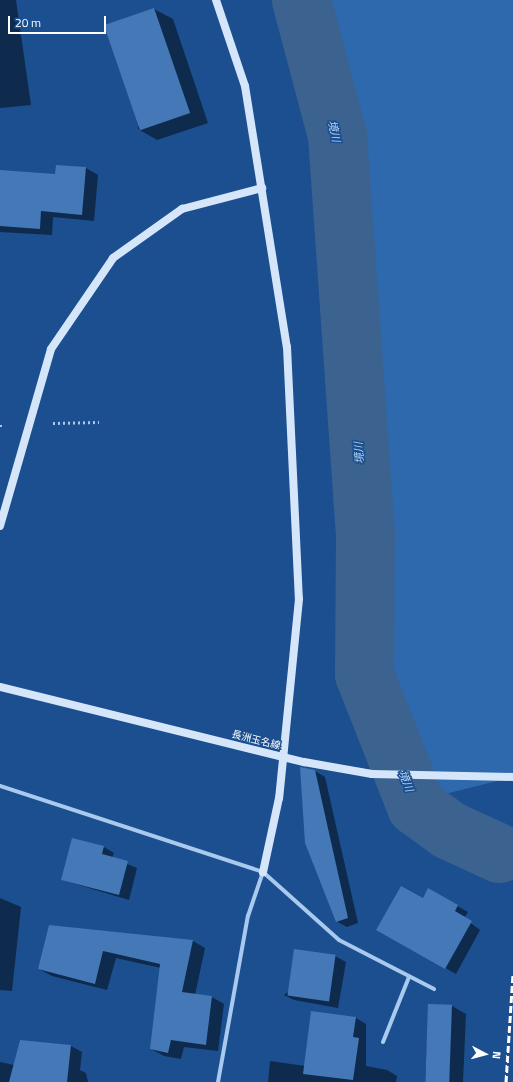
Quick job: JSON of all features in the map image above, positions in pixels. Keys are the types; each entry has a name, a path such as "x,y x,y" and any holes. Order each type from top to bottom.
{"street":[{"path":"216,0 245,86 287,347 299,599 279,798 263,872 248,916 218,1082"},
{"path":"0,526 51,349 113,258 182,209 262,188"},
{"name":"長洲玉名線","path":"0,686 239,746 372,774 513,777"},
{"path":"0,786 263,872 339,940 434,989"},
{"path":"383,1042 409,977"}],"path":[{"path":"53,423 99,422"}],"shaded area":[{"path":"301,0 513,0 513,777 401,805 364,674 365,531 337,136"}],"building":[{"path":"154,8 190,113 140,130 104,25"},
{"path":"56,165 86,167 82,215 41,211 40,229 0,226 0,170 55,174"},
{"path":"300,767 315,770 348,918 336,922 305,843"},
{"path":"72,838 104,846 102,854 128,861 119,895 61,880"},
{"path":"401,886 423,898 428,888 458,905 455,911 472,921 445,969 376,930"},
{"path":"49,925 193,940 182,992 212,996 206,1045 171,1040 168,1053 150,1049 160,964 103,951 95,984 38,969"},
{"path":"294,949 336,955 329,1001 287,996"},
{"path":"428,1004 452,1005 449,1082 425,1082"},
{"path":"311,1011 356,1017 353,1037 359,1038 353,1080 303,1074"},
{"path":"20,1040 71,1045 67,1082 9,1082"}],"waterway":[{"name":"境川","path":"301,0 337,135 365,531 364,674 416,806 449,830 499,853"}],"railway":[{"path":"506,1082 513,974"}]}
